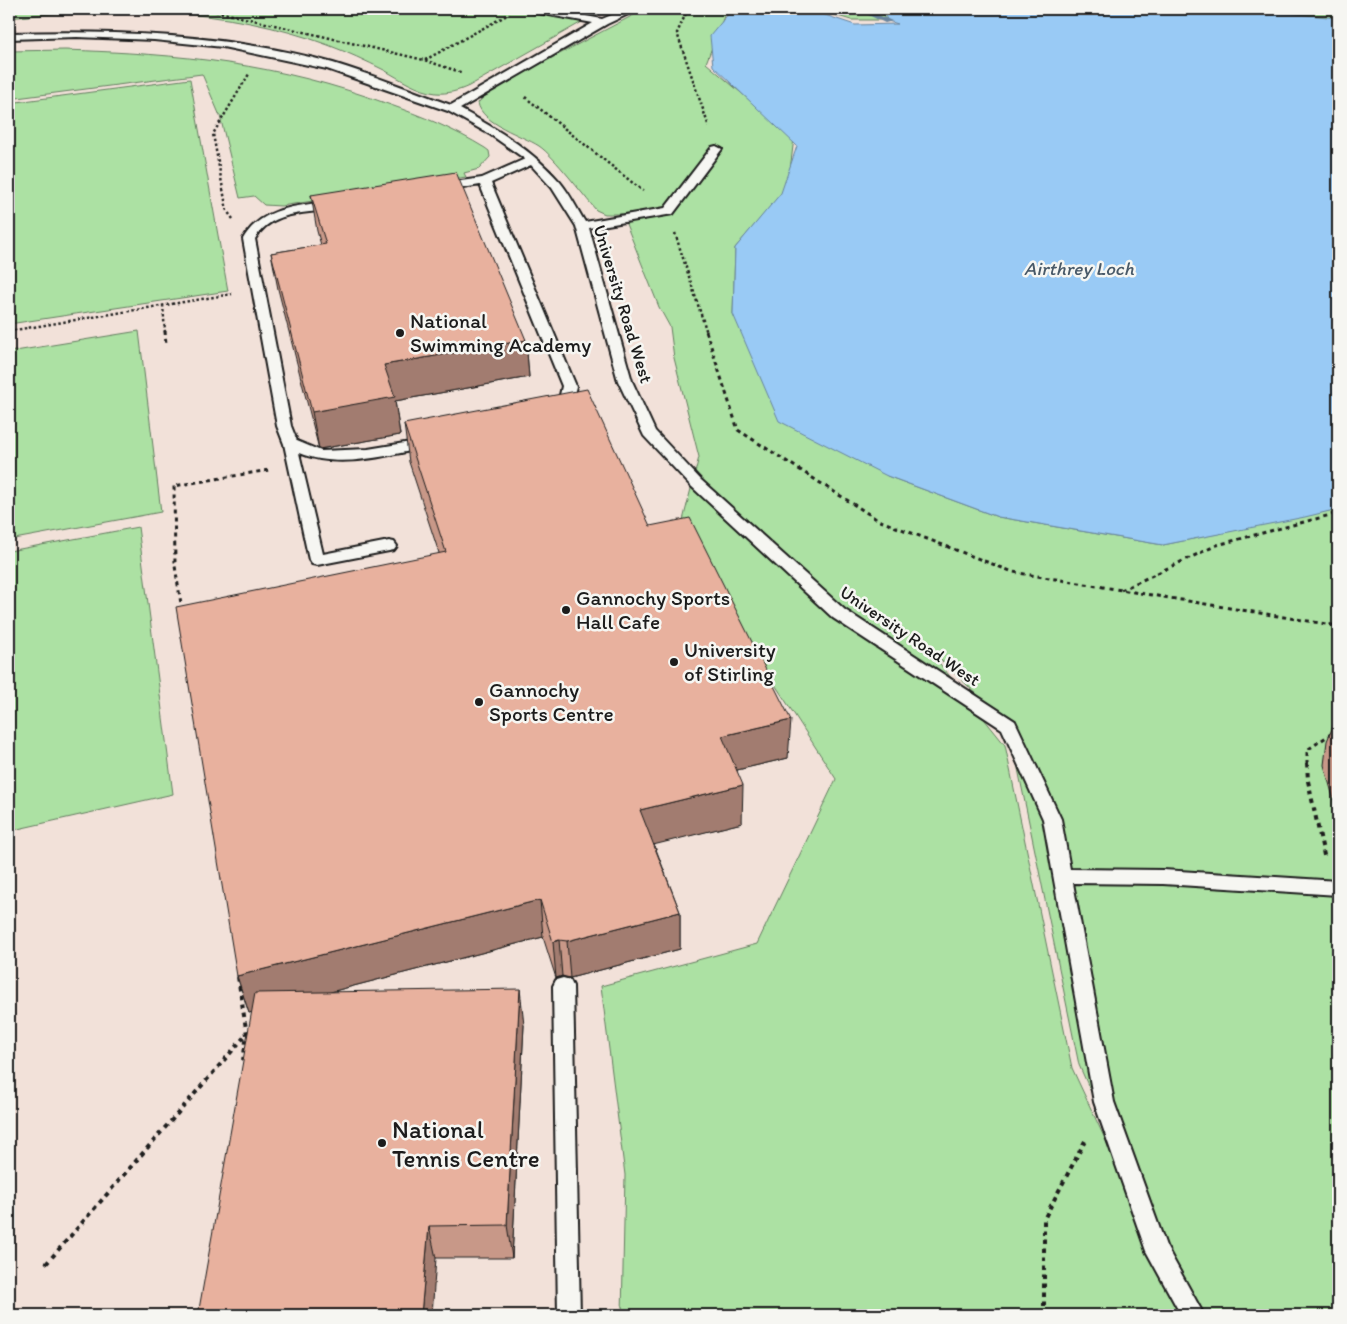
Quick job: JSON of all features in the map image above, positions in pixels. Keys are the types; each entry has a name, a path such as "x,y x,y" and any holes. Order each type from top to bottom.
{"lane":[{"path":"533,9 603,22"},
{"path":"452,109 603,22 634,9"},
{"name":"University Road West","path":"9,36 77,34 224,44 330,66 452,109 495,133 533,160 557,186 582,226 625,381 649,432 696,483 839,614 1009,725"},
{"path":"582,226 669,211 716,149"},
{"path":"425,190 486,181 533,160"},
{"path":"486,181 491,200 569,386 567,396 562,404 551,414 542,418"},
{"path":"350,202 287,212 268,218 253,230 249,239 284,426 291,444 294,465 317,560 389,546"},
{"path":"291,444 319,456 368,454 445,440"},
{"path":"1009,725 1052,819 1104,1102 1157,1251 1193,1315"},
{"path":"1063,876 1164,877 1338,888"},
{"path":"563,986 569,1315"}],"path":[{"path":"688,9 677,32 716,149"},
{"path":"424,60 510,13"},
{"path":"249,239 227,211 213,134 262,52"},
{"path":"669,211 688,279 738,430 878,520 1014,572 1338,626"},
{"path":"9,331 259,289"},
{"path":"163,305 166,345"},
{"path":"182,615 175,566 174,486 294,465"},
{"path":"1121,590 1217,544 1338,512"},
{"path":"1326,866 1308,781 1307,750 1338,729"},
{"path":"238,976 247,1034 242,1064"},
{"path":"46,1264 247,1034"},
{"path":"1044,1315 1044,1220 1104,1102"}],"shaded area":[{"name":"University of Stirling","path":"9,9 1338,9 1338,1315 9,1315"}],"green space":[{"path":"9,9 610,9 589,18 469,86 453,92 440,93 429,92 416,87 370,63 328,45 290,32 250,23 211,17 130,11 49,14 9,18"},
{"path":"645,9 731,9 726,11 706,63 794,138 788,186 735,248 733,314 887,476 998,517 1163,545 1338,509 1338,1315 1190,1315 1079,1065 1009,725 924,644 1005,745 1072,1068 1187,1315 622,1315 625,1175 601,986 757,944 836,779 679,536 699,457 674,358 670,327 659,307 622,214 605,214 596,210 545,151 532,142 495,123 481,110 478,103 489,91"},
{"path":"815,9 880,9 889,20 851,20"},
{"path":"1242,9 1338,9 1338,19"},
{"path":"65,50 189,58 229,63 307,79 347,90 438,123 485,148 489,151 490,157 479,169 464,173 466,177 281,206 264,205 254,196 240,198 220,116 202,74 9,99 9,51"},
{"path":"190,79 228,291 9,324 9,103"},
{"path":"139,331 161,512 9,540 9,352"},
{"path":"138,527 173,794 9,831 9,551"}],"water":[{"name":"Airthrey Loch","path":"739,9 807,9 855,25 898,24 888,21 881,9 1247,9 1338,18 1338,509 1163,545 998,517 887,476 779,421 733,314 735,248 781,193 797,146 713,66 710,36 729,13"}],"building":[{"name":"National Swimming Academy","path":"456,172 526,340 384,365 395,397 312,412 271,253 326,244 311,195"},
{"name":"Gannochy Sports Centre","path":"587,389 650,526 690,518 791,720 722,736 743,785 640,810 680,912 567,941 559,940 553,942 540,900 237,976 176,607 446,552 404,424"},
{"name":"National Tennis Centre","path":"520,989 507,1225 429,1226 421,1315 198,1315 255,993"}],"waterway":[{"path":"860,9 888,21"}],"place":[{"name":"National Swimming Academy","path":"400,333"},
{"name":"Gannochy Sports Hall Cafe","path":"566,610"},
{"name":"University of Stirling","path":"674,662"},
{"name":"Gannochy Sports Centre","path":"479,702"},
{"name":"National Tennis Centre","path":"382,1143"}]}
